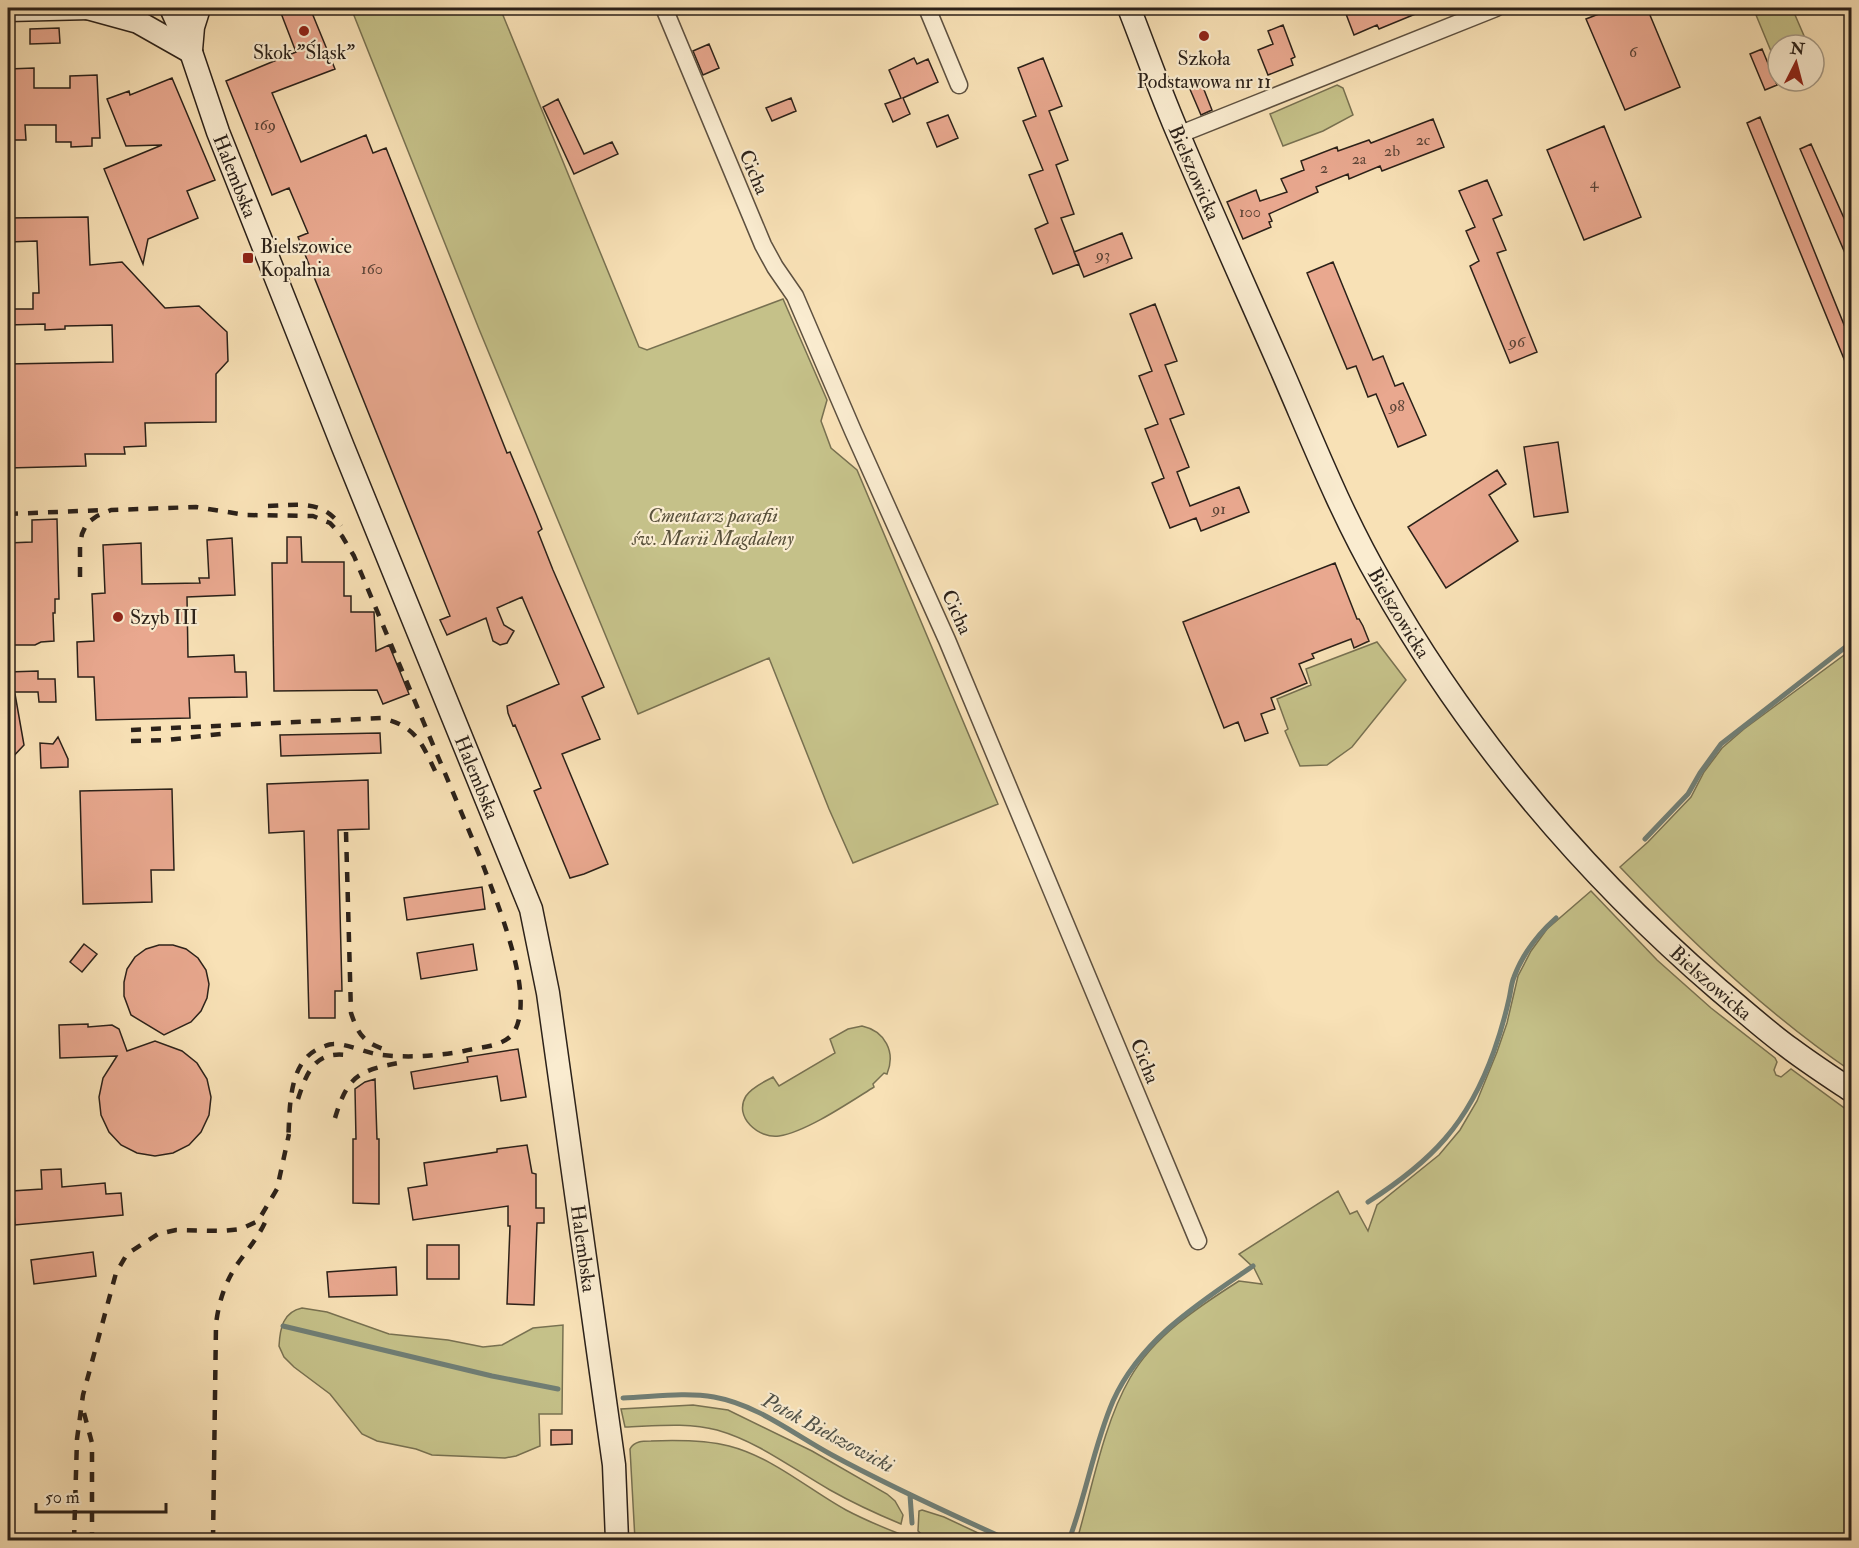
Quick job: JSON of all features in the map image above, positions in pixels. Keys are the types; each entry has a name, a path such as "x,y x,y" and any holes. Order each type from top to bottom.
{"street":[{"path":"8,10 88,8 138,22 191,52"},
{"name":"Halembska","path":"171,8 191,52 218,132 339,436 531,909 548,993 603,1384 614,1466 617,1540"},
{"name":"Halembska","path":"191,52 193,27 199,8"},
{"name":"Cicha","path":"664,8 763,245 795,296 947,640 1198,1241"},
{"path":"927,8 959,85"},
{"name":"Bielszowicka","path":"1129,8 1178,135 1359,544 1423,652 1486,741 1579,856 1624,904 1674,951 1747,1013 1790,1048 1851,1091"},
{"path":"1178,135 1496,8"}],"green space":[{"name":"Cmentarz parafii św. Marii Magdaleny","path":"351,8 500,8 639,347 647,350 783,299 827,400 821,421 831,448 857,470 998,804 853,863 769,658 638,714 479,329"},
{"path":"1774,8 1792,8 1803,33 1766,33 1766,39 1756,15"},
{"path":"1337,85 1343,88 1353,115 1323,131 1283,146 1270,114"},
{"path":"1377,642 1406,680 1352,747 1327,765 1300,766 1285,731 1288,729 1277,699 1311,685 1306,669"},
{"path":"1851,650 1851,1071 1789,1025 1730,975 1620,867 1648,842 1691,797 1704,772 1722,748 1744,729"},
{"path":"1591,891 1657,960 1711,1008 1775,1058 1776,1075 1781,1077 1791,1069 1851,1113 1851,1540 1077,1540 1112,1416 1130,1378 1151,1349 1193,1312 1239,1281 1262,1284 1254,1268 1239,1254 1338,1191 1350,1214 1357,1211 1368,1231 1377,1205 1439,1155 1460,1130 1477,1101 1497,1052 1507,1023 1518,976 1531,951 1547,929"},
{"path":"862,1026 877,1033 889,1050 887,1074 884,1073 873,1084 874,1087 828,1116 790,1133 771,1136 750,1125 745,1119 743,1104 751,1090 773,1077 779,1086 835,1053 830,1039 848,1029"},
{"path":"302,1308 327,1312 389,1334 448,1340 483,1347 502,1345 533,1328 563,1325 562,1414 539,1414 540,1446 505,1458 432,1455 416,1449 377,1441 362,1434 330,1394 284,1357 279,1346 282,1327 291,1313"},
{"path":"693,1405 728,1410 812,1451 887,1494 895,1501 903,1515 901,1524 839,1495 747,1441 717,1430 694,1426 625,1427 621,1409"},
{"path":"642,1441 710,1443 745,1451 775,1466 846,1510 900,1534 904,1540 635,1540 630,1449"},
{"path":"919,1511 944,1517 993,1540 928,1540 918,1531"}],"building":[{"path":"279,8 310,8 335,69 272,93 301,162 366,135 373,153 386,148 507,453 510,452 542,529 538,532 553,570 604,687 582,697 600,739 562,754 608,864 584,874 570,878 534,791 541,788 508,713 507,706 559,684 522,597 497,608 504,625 514,631 507,643 500,645 493,641 486,618 447,635 440,620 450,616 298,237 308,233 289,188 272,195 226,81 296,52"},
{"path":"1362,8 1430,8 1379,29 1377,25 1354,35 1346,14"},
{"path":"1614,8 1647,8 1680,87 1625,110 1586,19"},
{"path":"1283,25 1295,57 1291,59 1293,65 1268,75 1258,50 1273,44 1268,31"},
{"path":"59,28 60,43 30,44 30,29"},
{"path":"709,44 719,68 703,75 693,51"},
{"path":"1762,49 1766,59 1766,90 1765,90 1750,54"},
{"path":"914,58 917,64 928,59 938,82 903,98 910,114 893,122 885,104 901,98 889,70"},
{"path":"1043,58 1062,106 1049,111 1068,160 1056,165 1074,214 1061,218 1079,264 1053,274 1035,229 1048,223 1029,175 1043,170 1023,121 1036,116 1018,68"},
{"path":"34,68 34,88 70,88 70,76 97,75 100,138 92,138 92,146 71,147 71,142 56,142 56,125 25,125 26,140 8,140 8,69"},
{"path":"172,78 215,180 187,191 198,218 148,239 143,264 104,169 162,145 126,146 107,99 129,91 130,95"},
{"path":"1201,82 1212,110 1201,115 1189,87"},
{"path":"791,98 796,111 772,121 766,108"},
{"path":"558,99 584,154 612,142 618,154 574,174 543,107"},
{"path":"948,115 958,138 937,147 927,123"},
{"path":"1760,117 1851,342 1851,376 1747,123"},
{"path":"1433,119 1444,147 1382,171 1380,166 1349,179 1348,174 1316,187 1318,192 1269,214 1272,221 1269,222 1271,227 1243,239 1227,202 1256,190 1260,201 1287,192 1281,179 1304,170 1301,161 1337,147 1338,151 1369,140 1371,143"},
{"path":"1604,126 1641,217 1584,240 1547,150"},
{"path":"1811,144 1851,234 1851,267 1800,149"},
{"path":"1487,180 1502,215 1493,219 1506,250 1497,253 1537,352 1510,363 1470,266 1479,261 1466,231 1475,227 1459,191"},
{"path":"88,217 90,265 122,262 165,308 199,306 227,332 228,361 216,374 216,422 145,423 146,446 124,447 125,454 85,454 86,466 8,468 8,364 113,362 112,325 65,326 65,329 45,330 45,324 8,325 8,309 33,309 33,293 39,293 37,241 8,242 8,218"},
{"path":"1122,233 1132,258 1084,277 1074,252"},
{"path":"1333,262 1373,360 1383,356 1395,386 1403,383 1426,435 1398,447 1376,394 1368,397 1356,366 1347,369 1307,273"},
{"path":"1155,304 1177,361 1165,365 1184,414 1170,419 1189,467 1177,472 1190,506 1239,487 1249,512 1201,531 1196,518 1170,528 1152,483 1164,478 1145,429 1158,424 1139,376 1152,371 1130,314"},
{"path":"1558,442 1568,512 1534,517 1524,447"},
{"path":"1497,470 1506,484 1489,495 1518,541 1446,588 1408,527"},
{"path":"57,519 59,599 55,599 55,613 53,613 54,641 35,645 8,645 8,543 32,542 32,520"},
{"path":"287,537 301,537 302,562 344,562 344,596 351,596 351,612 374,612 376,651 389,645 409,694 383,704 377,690 274,691 272,563 287,563"},
{"path":"232,538 235,595 187,597 188,657 234,655 235,672 246,672 247,697 189,698 190,718 96,720 94,677 78,677 77,642 94,641 92,594 105,593 103,545 141,543 142,584 200,583 199,578 209,578 207,540"},
{"path":"1335,563 1357,619 1363,626 1369,641 1354,648 1351,639 1312,654 1314,658 1299,664 1307,683 1271,698 1275,709 1261,714 1268,733 1245,741 1238,722 1224,728 1183,622"},
{"path":"38,671 38,679 55,679 56,702 39,702 38,692 8,692 8,672"},
{"path":"15,694 24,745 8,762 8,695"},
{"path":"380,733 381,753 281,756 280,735"},
{"path":"58,737 68,759 68,767 41,768 40,743 53,744"},
{"path":"368,780 369,829 338,830 342,991 335,991 335,1018 309,1018 304,831 269,833 267,784"},
{"path":"172,789 174,870 151,870 152,902 83,904 80,791"},
{"path":"482,887 485,909 407,920 404,898"},
{"path":"84,944 97,954 82,972 70,962"},
{"path":"473,944 477,970 421,979 417,953"},
{"path":"159,945 173,945 186,949 198,958 206,970 209,984 207,998 201,1011 191,1022 164,1035 131,1015 124,996 127,969 135,957 146,949"},
{"path":"88,1024 88,1027 112,1025 119,1029 127,1051 155,1041 182,1051 197,1063 207,1079 211,1097 209,1115 201,1132 189,1145 173,1153 155,1156 137,1153 121,1145 109,1132 101,1115 99,1097 103,1078 117,1056 60,1058 59,1025"},
{"path":"518,1049 526,1097 501,1101 497,1076 414,1089 411,1072 468,1062 467,1057"},
{"path":"375,1079 377,1139 379,1139 379,1204 353,1203 353,1139 356,1139 355,1089"},
{"path":"527,1145 532,1173 536,1174 536,1208 544,1208 544,1223 537,1223 534,1305 507,1304 510,1226 508,1226 508,1206 413,1220 408,1188 427,1185 424,1163"},
{"path":"61,1169 62,1187 105,1183 106,1194 121,1193 123,1215 15,1225 12,1191 42,1189 41,1170"},
{"path":"427,1245 459,1245 459,1279 427,1279"},
{"path":"93,1252 96,1276 34,1284 31,1260"},
{"path":"396,1267 397,1295 329,1297 327,1272"},
{"path":"551,1430 572,1430 572,1444 551,1445"}],"waterway":[{"path":"1645,839 1688,794 1721,744 1852,642"},
{"path":"1368,1202 1391,1187 1429,1155 1460,1120 1484,1077 1494,1051 1512,982 1518,968 1532,945 1556,918"},
{"path":"1069,1540 1106,1418 1125,1379 1139,1359 1173,1324 1253,1266"},
{"name":"Potok Bielszowicki","path":"283,1326 492,1376 558,1389"},
{"name":"Potok Bielszowicki","path":"623,1398 703,1396 746,1406 875,1478 1008,1540"},
{"path":"910,1495 912,1523"}],"railway":[{"path":"268,506 309,505 326,511 341,526"},
{"path":"80,577 80,545 87,523 111,510 196,507 246,515 313,516 330,523 342,536 354,556 480,857 503,919 517,970 520,994 520,1015 510,1037 491,1046 423,1056 382,1055 338,1044 318,1049 307,1057 295,1079 290,1105 288,1142"},
{"path":"8,514 105,510"},
{"path":"131,730 381,718 393,721 411,731 422,745 437,775"},
{"path":"131,741 167,740 229,733"},
{"path":"346,832 351,1013 364,1038 389,1051"},
{"path":"298,1099 310,1070 322,1058 331,1055 353,1056"},
{"path":"335,1118 345,1092 358,1076 376,1068 404,1062"},
{"path":"74,1540 77,1439 83,1395 116,1273 127,1254 158,1234 176,1230 241,1229 258,1221 277,1189 289,1134"},
{"path":"213,1540 217,1315 231,1274 259,1233 268,1215"},
{"path":"84,1413 92,1443 92,1540"}],"place":[{"name":"Skok \"Śląsk\"","path":"304,31"},
{"name":"Szkoła Podstawowa nr 11","path":"1204,36"},
{"name":"Bielszowice Kopalnia","path":"248,258"},
{"name":"Szyb III","path":"118,617"}]}
